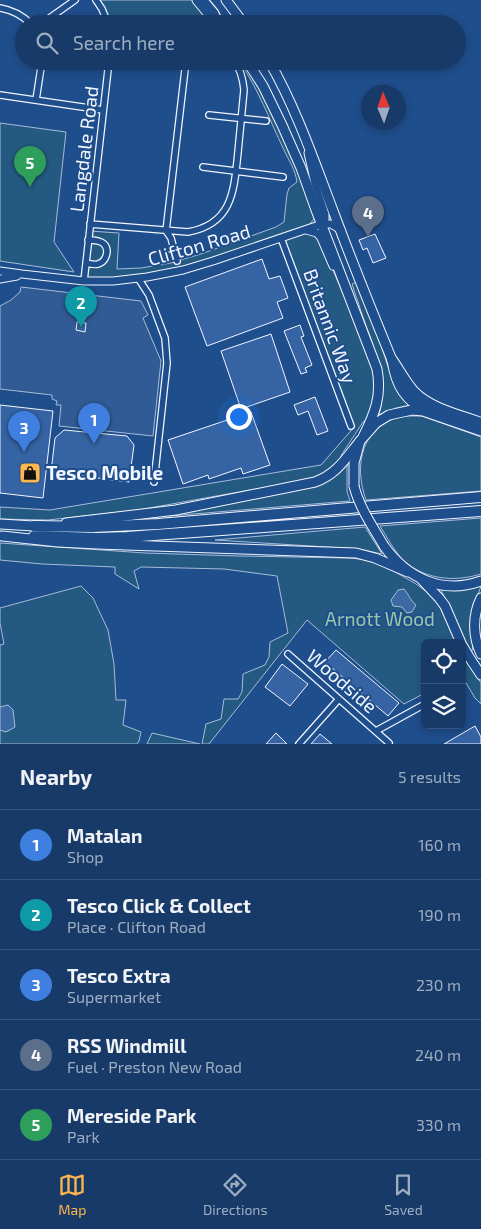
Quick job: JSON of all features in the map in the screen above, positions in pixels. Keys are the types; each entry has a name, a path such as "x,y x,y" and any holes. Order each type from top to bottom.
{"highway":[{"path":"392,360 410,387 423,399 439,408 481,423"},
{"path":"34,531 158,524 481,497"},
{"path":"34,531 98,538 127,537 481,511"}],"main road":[{"path":"197,0 210,15"},
{"path":"226,0 237,15"},
{"path":"253,70 263,86 301,168 373,357 378,377 377,405 372,420 357,448 354,463 354,486 363,509 384,546 400,566 410,574"},
{"path":"274,70 304,133 392,360 394,373 402,391 414,404 429,413"},
{"path":"1,536 97,520 176,510 315,482 335,472 376,423 389,415 412,410 429,413 481,431"},
{"path":"0,524 34,531"},
{"path":"1,536 97,544 356,553 375,558 422,580 458,585 481,581"},
{"path":"422,580 439,598 460,639"},
{"path":"481,598 475,626 476,641 481,654"},
{"path":"466,651 481,675"}],"street":[{"path":"54,15 75,0"},
{"path":"96,0 104,15"},
{"path":"205,0 216,15"},
{"path":"0,8 8,9 20,15"},
{"path":"36,100 41,70"},
{"name":"Langdale Road","path":"84,281 108,70"},
{"path":"177,261 171,238 166,230 185,70"},
{"path":"90,224 188,232 199,230 216,220 230,200 236,172 244,90 244,80 240,70"},
{"path":"0,95 104,110"},
{"path":"209,115 266,121"},
{"path":"304,133 314,178 325,214 322,224 331,224 341,230"},
{"path":"203,168 283,177"},
{"path":"283,237 288,233 308,226 314,219 316,210"},
{"name":"Clifton Road","path":"0,271 84,281 113,281 147,277 213,262 322,224"},
{"path":"306,230 317,233 321,238 336,274 344,282"},
{"name":"Britannic Way","path":"283,237 351,426"},
{"name":"Langdale Road","path":"86,264 100,263 104,260 106,254 104,244 88,240"},
{"name":"Clifton Road","path":"0,279 22,274"},
{"path":"147,277 149,295"},
{"path":"138,278 149,295 165,338 167,363 154,482"},
{"name":"Woodside","path":"288,654 389,742"},
{"path":"299,744 339,698"},
{"name":"Woodside","path":"376,731 421,706"}],"green space":[{"path":"96,0 197,0 210,15 104,15"},
{"path":"245,70 253,70 263,86 316,210 314,219 308,226 307,231 317,233 373,357 379,391 369,418 363,422 337,464 327,472 312,479 138,510 48,520 0,519 0,507 50,510 321,465 355,426 351,426 281,238 183,270 84,281 89,231 119,233 117,269 141,268 171,263 201,254 276,227 284,222 287,194 289,188 297,182 296,177 292,165"},
{"path":"0,123 66,132 54,242 74,272 0,261"},
{"path":"357,282 377,333 393,382 400,395 410,405 379,415 383,394 382,376 352,284"},
{"path":"404,416 422,416 481,437 481,491 366,500 361,473 361,460 364,448 370,437 379,427 390,420"},
{"path":"347,464 347,491 350,501 169,516 176,513 312,487 333,478"},
{"path":"481,518 481,574 461,578 431,576 413,567 397,553 380,526"},
{"path":"365,527 382,554 359,549 215,540"},
{"path":"0,543 145,553 370,560 397,573 430,594 441,609 454,639 421,639 421,695 404,704 307,620 209,744 202,744 206,724 221,719 224,699 238,699 242,692 243,674 265,665 269,657 270,642 288,633 277,576 224,569 141,567 134,571 139,589 115,574 115,567 0,560"},
{"path":"81,586 93,598 108,630 114,664 116,700 126,700 123,725 141,732 139,741 137,744 0,744 0,645 4,644 0,623 0,608"},
{"path":"481,586 471,617 472,651 441,590"},
{"name":"Arnott Wood","path":"466,661 481,683 481,704 466,683"},
{"path":"152,733 200,744 147,744"}],"shaded area":[{"path":"21,287 141,301 148,315 143,318 161,361 153,436 59,426 61,405 56,405 57,401 52,399 52,395 0,389 0,306 20,292"},
{"path":"404,589 416,605 412,612 407,613 402,607 393,606 391,600 398,590"},
{"path":"8,705 13,710 15,727 6,732 0,730 0,707"}],"building":[{"path":"375,234 386,258 373,263 367,248 363,250 359,240"},
{"path":"262,259 269,279 280,276 288,298 277,302 283,318 207,346 185,287"},
{"path":"77,322 86,323 85,332 76,330"},
{"path":"300,325 304,336 301,337 312,365 305,368 307,372 301,374 284,331"},
{"path":"271,334 290,392 241,409 221,351"},
{"path":"315,397 328,431 317,435 308,411 298,415 294,405"},
{"path":"0,405 53,411 43,498 0,493"},
{"path":"251,412 270,465 243,474 241,468 209,479 208,475 183,484 168,440"},
{"path":"64,430 127,436 134,445 129,482 51,472 55,438"},
{"path":"336,650 399,703 388,716 325,662"},
{"path":"282,664 308,684 290,706 265,687"},
{"path":"475,726 481,737 481,744 444,744"},
{"path":"276,733 287,744 266,744"},
{"path":"320,734 332,744 311,744"}],"place":[{"name":"Mereside Park","path":"30,187"},
{"name":"RSS Windmill","path":"368,237"},
{"name":"Tesco Click & Collect","path":"81,327"},
{"name":"Matalan","path":"94,444"},
{"name":"Tesco Extra","path":"24,452"},
{"name":"Tesco Mobile","path":"30,473"}]}
